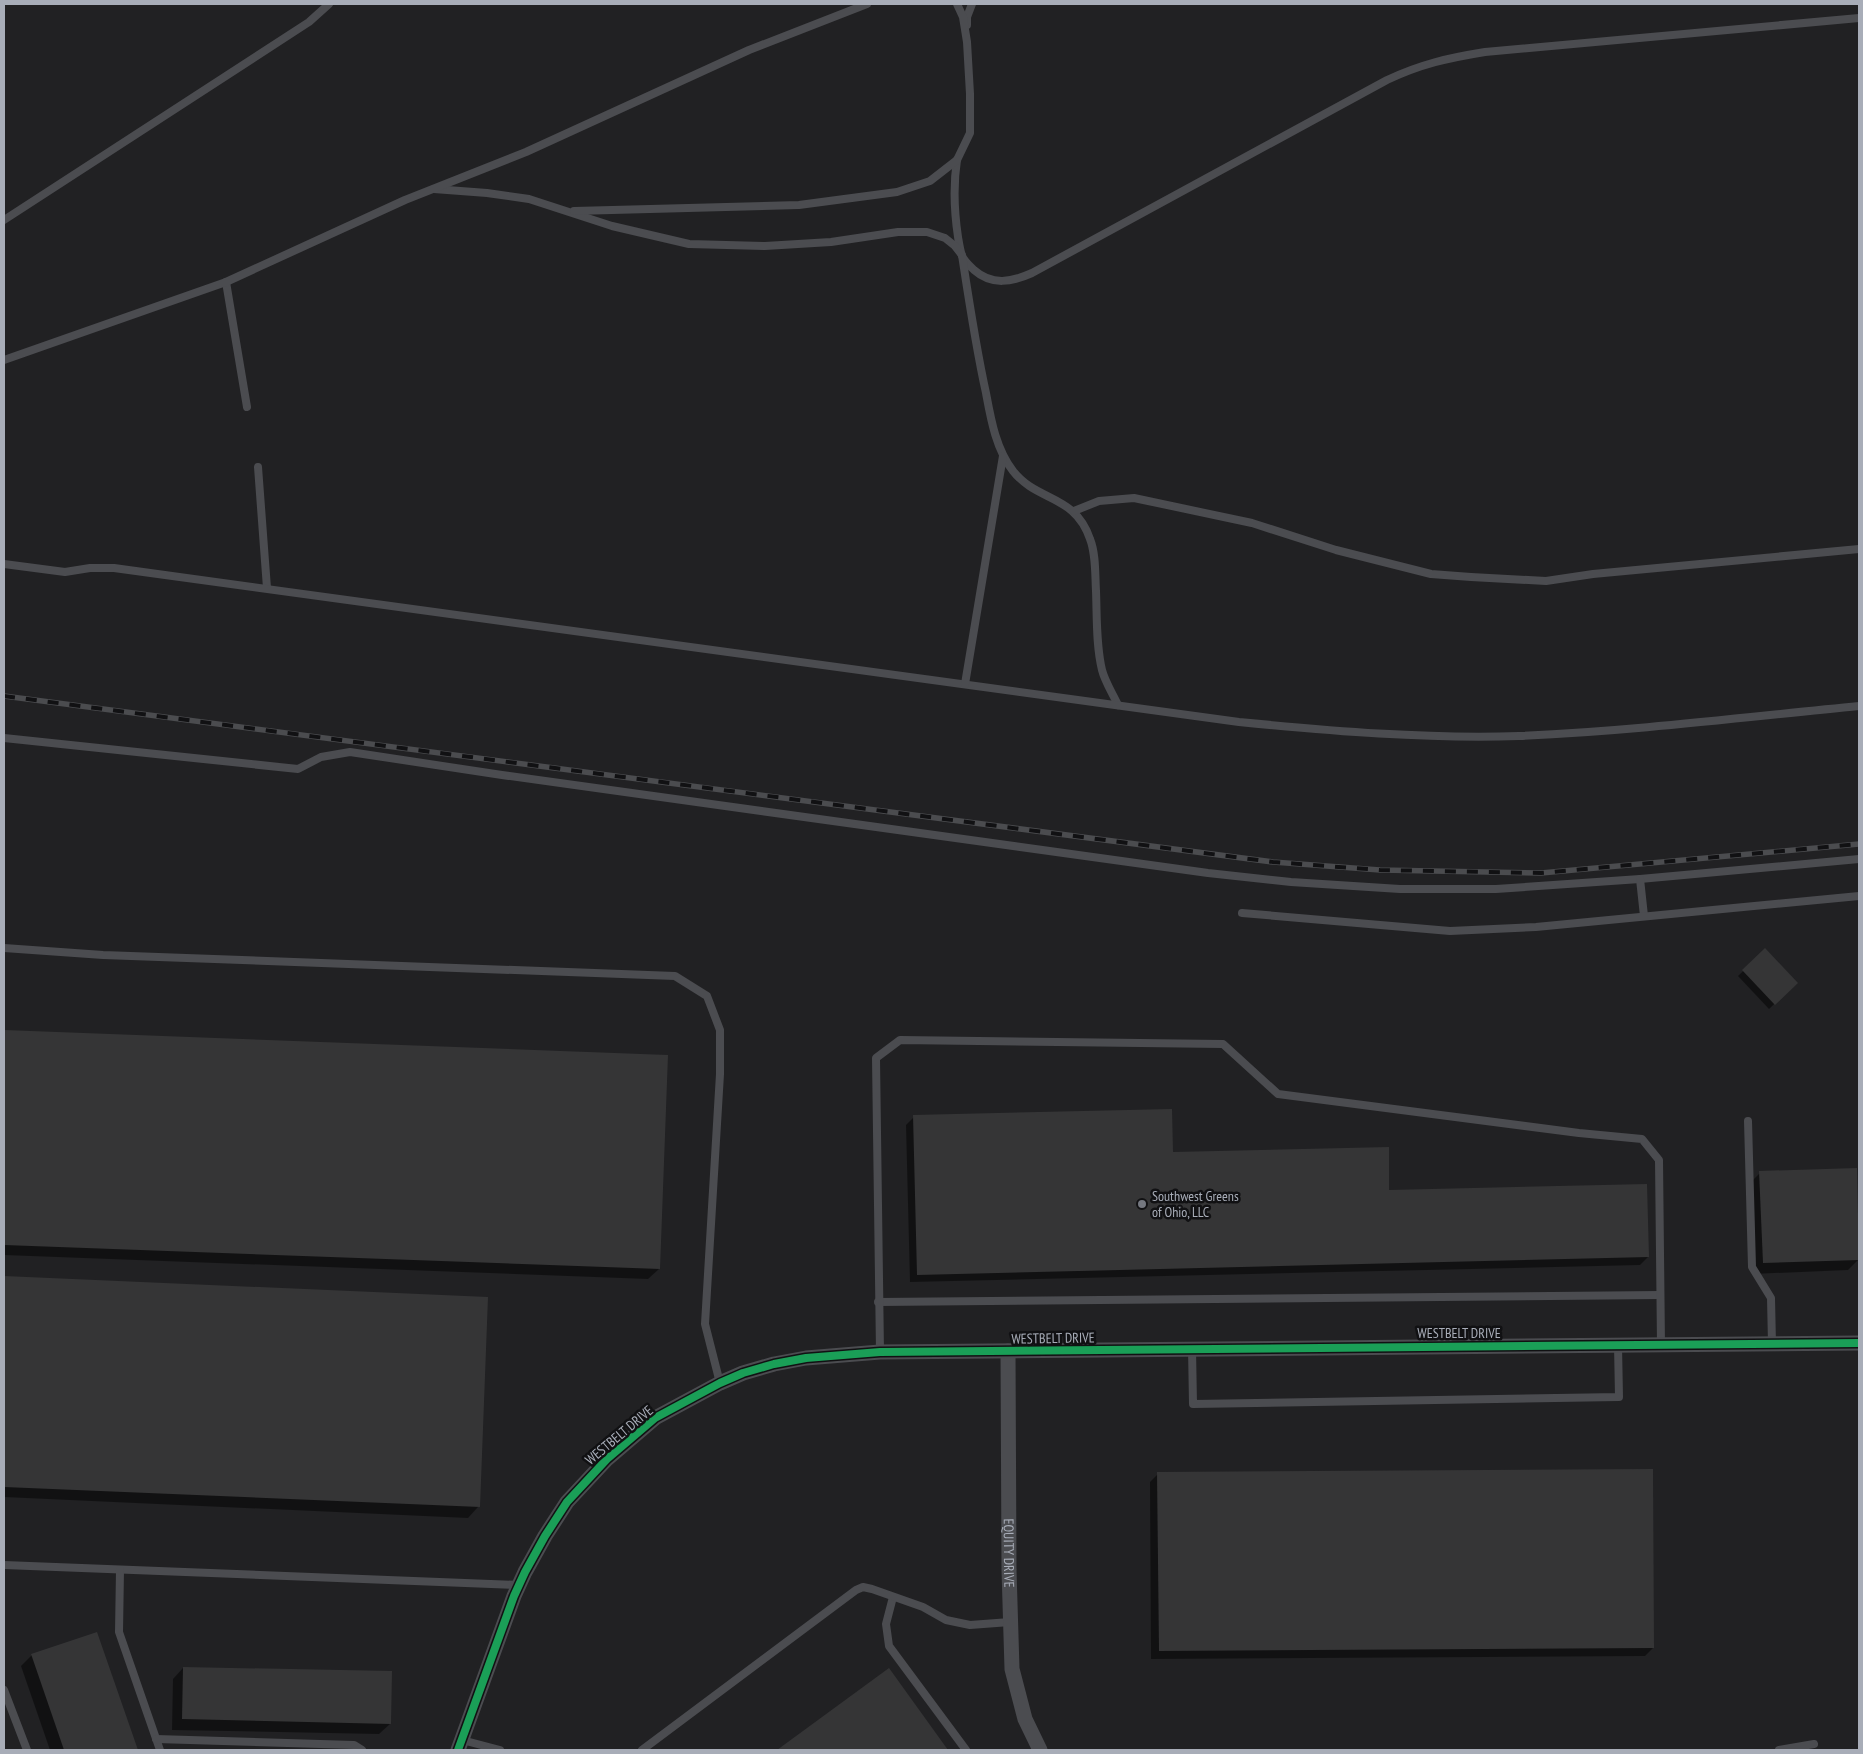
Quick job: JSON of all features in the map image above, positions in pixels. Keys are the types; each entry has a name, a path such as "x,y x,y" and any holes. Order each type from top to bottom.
{"street":[{"name":"WESTBELT DRIVE","path":"460,1745 518,1585 544,1536 567,1502 586,1479 655,1418 720,1383 743,1373 774,1364 806,1358 880,1352 1859,1343"},
{"name":"EQUITY DRIVE","path":"1008,1351 1012,1669 1025,1719 1040,1750"}],"lane":[{"path":"4,220 309,22 329,4"},
{"path":"4,360 226,282 434,189 526,152 749,50 867,4"},
{"path":"957,4 963,17 967,42"},
{"path":"972,4 968,17 967,42 970,133 957,160 954,184 954,209 984,389 996,437 1003,456 1014,472 1027,484 1062,502 1074,511 1084,524 1091,541 1094,565 1098,644 1102,672 1118,705"},
{"path":"434,189 488,193 530,199 612,226 689,244 765,246 831,242 898,232 927,232 945,238 955,246 968,265 986,278 996,281 1007,281 1020,278 1387,80 1415,67 1447,58 1485,52 1859,18"},
{"path":"567,212 799,204 897,192 930,181 957,160"},
{"path":"226,282 247,406"},
{"path":"965,684 1003,456"},
{"path":"258,467 267,588"},
{"path":"1074,511 1099,501 1134,498 1252,523 1336,550 1431,574 1471,578 1546,581 1593,574 1859,549"},
{"path":"4,564 65,572 90,568 114,568 1239,722 1347,733 1518,736 1604,731 1859,706"},
{"path":"4,738 298,769 321,757 350,752 502,775 1159,866 1291,882 1400,888 1496,890 1859,859"},
{"path":"1640,879 1644,916"},
{"path":"1242,913 1450,931 1536,927 1859,896"},
{"path":"4,948 103,954 675,976 707,996 720,1030 720,1074 705,1324 720,1383"},
{"path":"880,1352 876,1058 900,1040 1224,1044 1278,1094 1579,1133 1642,1139 1659,1160 1662,1345"},
{"path":"1748,1121 1752,1267 1771,1298 1772,1344"},
{"path":"878,1302 1660,1295"},
{"path":"1192,1348 1193,1404 1619,1397 1618,1345"},
{"path":"4,1565 518,1585"},
{"path":"120,1570 119,1632 160,1750"},
{"path":"642,1750 856,1590 863,1587 923,1607 946,1620 970,1625 1010,1622"},
{"path":"893,1597 886,1624 889,1646 966,1750"},
{"path":"4,1690 28,1750"},
{"path":"156,1738 354,1745 362,1750"},
{"path":"1779,1750 1814,1744"},
{"path":"460,1745 500,1750"}],"shaded area":[{"path":"4,4 1859,4 1859,1750 4,1750"}],"building":[{"path":"1765,948 1798,983 1775,1005 1742,970"},
{"path":"4,1030 668,1055 660,1269 4,1245"},
{"path":"1172,1109 1173,1152 1389,1147 1389,1190 1647,1184 1649,1257 917,1275 913,1115"},
{"path":"1857,1168 1859,1260 1763,1263 1759,1171"},
{"path":"4,1276 488,1297 480,1507 4,1487"},
{"path":"1653,1469 1654,1648 1159,1651 1157,1472"},
{"path":"97,1632 138,1750 64,1750 31,1654"},
{"path":"183,1667 392,1671 391,1724 182,1719"},
{"path":"889,1668 948,1750 777,1750"}],"railway":[{"path":"4,696 1273,862 1380,870 1541,873 1859,844"}],"cycle path":[{"path":"458,1750 514,1596 545,1536 567,1502 607,1459 655,1418 720,1383 743,1373 774,1364 806,1358 880,1352 1859,1343"}],"place":[{"name":"Southwest Greens of Ohio, LLC","path":"1142,1204"}]}
